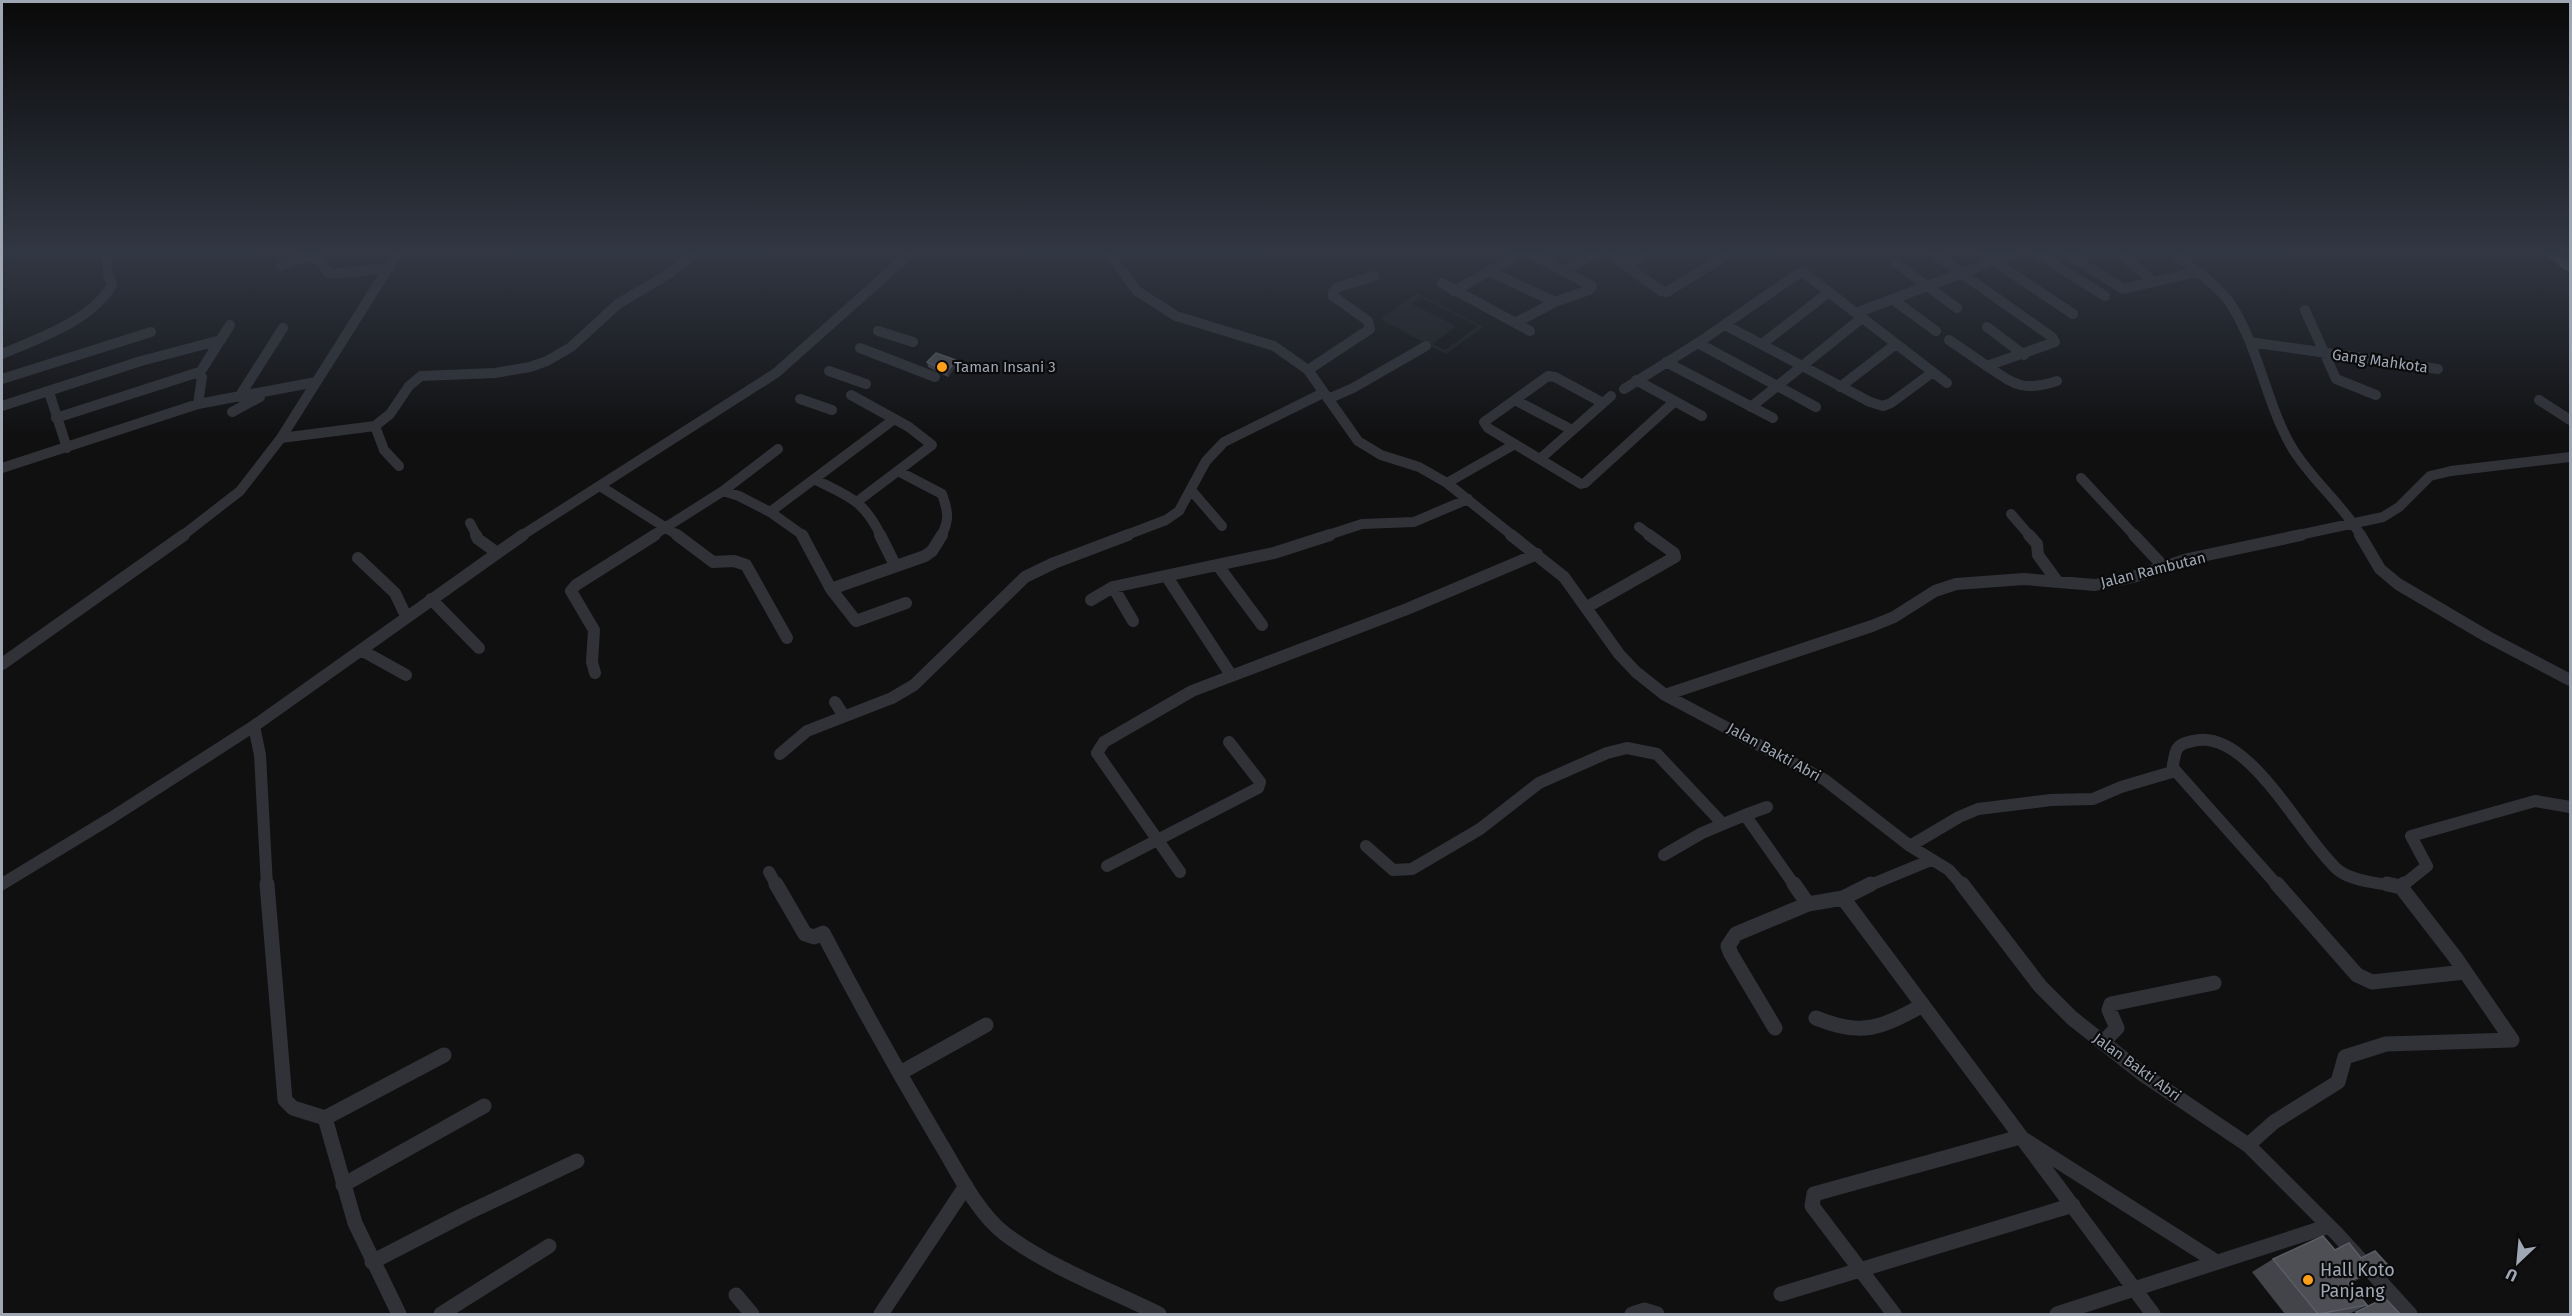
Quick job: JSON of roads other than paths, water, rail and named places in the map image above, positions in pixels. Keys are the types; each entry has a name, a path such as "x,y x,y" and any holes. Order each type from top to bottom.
{"street":[{"path":"2,354 55,329 82,312"},
{"path":"2,664 213,514 240,491 280,438 361,312"},
{"path":"280,438 375,426 387,420 413,381 421,376 524,371 563,353 607,312"},
{"path":"2,884 111,818 254,726 496,552 776,373 844,312"},
{"name":"Jalan Bakti Abri","path":"1170,312 1199,325 1274,346 1308,370 1349,432 1367,448 1419,467 1447,483 1564,577 1619,654 1636,672 1665,695 1825,780 1910,846 1949,870 1962,883 2040,986 2072,1018 2144,1075 2248,1145 2329,1226 2410,1314"},
{"path":"1308,370 1370,329 1368,321 1356,312"},
{"path":"1495,312 1530,331"},
{"path":"1515,323 1535,312"},
{"path":"1624,388 1698,344 1743,312"},
{"path":"1762,344 1803,312"},
{"path":"1856,312 1947,383"},
{"path":"1751,407 1864,312"},
{"path":"1911,312 1936,330"},
{"path":"1987,366 2054,344 2055,339 2017,312"},
{"path":"2236,312 2250,342 2268,396 2289,444 2305,468 2354,524 2380,569 2398,584 2488,637 2571,680"},
{"path":"2306,312 2323,354 2338,381 2376,395"},
{"path":"199,374 230,325"},
{"path":"1725,325 1840,387 1870,402 1887,406 1933,372"},
{"path":"1987,327 2024,355"},
{"path":"239,397 283,328"},
{"path":"878,331 913,342"},
{"path":"2,379 151,332"},
{"path":"2,406 141,361 221,340"},
{"path":"1949,340 1987,366 2028,389 2036,389 2057,381"},
{"name":"Gang Mahkota","path":"2250,342 2438,369"},
{"path":"1698,344 1816,407"},
{"path":"1840,387 1896,344"},
{"path":"780,754 807,731 892,698 914,685 1025,577 1054,563 1166,520 1179,511 1206,461 1224,442 1325,396 1353,388 1426,346"},
{"path":"860,348 935,378"},
{"path":"1666,362 1773,418"},
{"path":"829,372 866,384"},
{"path":"56,417 193,373 199,374"},
{"path":"198,404 202,377 199,374"},
{"path":"1540,459 1607,399 1548,376 1484,422 1488,428 1581,484 1586,483 1676,401"},
{"path":"1636,380 1702,416"},
{"path":"2,468 198,404 316,382"},
{"path":"232,412 272,390"},
{"path":"49,392 67,448"},
{"path":"851,395 909,427 932,445 858,501"},
{"path":"800,399 832,410"},
{"path":"1515,399 1572,430"},
{"path":"2539,400 2571,420"},
{"path":"770,512 893,420"},
{"path":"375,426 384,450 399,466"},
{"path":"1447,483 1515,444"},
{"path":"595,673 592,662 594,630 571,591 576,585 723,491 778,449"},
{"name":"Jalan Rambutan","path":"1665,695 1872,626 1894,616 1935,591 1956,584 2024,579 2095,585 2133,577 2163,566 2383,517 2399,507 2430,476 2451,471 2571,457"},
{"path":"831,589 925,556 932,551 946,527 949,512 942,494 898,471"},
{"path":"2081,478 2163,566"},
{"path":"814,479 858,501 871,515 896,565"},
{"path":"600,486 666,526 713,562 734,561 746,565 787,638"},
{"path":"1191,490 1222,526"},
{"path":"723,491 740,496 770,512 803,535 831,589 856,621 906,603"},
{"path":"1091,600 1113,587 1219,567 1274,553 1362,524 1414,522 1468,500"},
{"path":"2011,514 2037,543 2038,555 2057,581"},
{"path":"470,523 478,539 496,552"},
{"path":"1587,607 1675,557 1674,553 1639,527"},
{"path":"1180,872 1097,753 1099,748 1192,691 1332,639 1537,554"},
{"path":"358,558 395,593 406,615"},
{"path":"1219,567 1262,625"},
{"path":"1167,577 1231,675"},
{"path":"1113,587 1133,621"},
{"path":"431,599 479,648"},
{"path":"361,650 406,675"},
{"path":"835,702 844,716"},
{"path":"254,726 260,756 265,861 285,1100 292,1108 325,1118 444,1055"},
{"path":"1910,846 1978,808 2051,800 2093,799 2121,787 2172,772 2177,749 2184,744 2203,738 2218,741 2245,758 2339,871 2364,880 2402,887 2512,1040 2386,1044 2345,1057 2338,1082 2274,1122 2248,1145"},
{"path":"1107,866 1258,788 1260,782 1229,742"},
{"path":"1366,846 1393,870 1412,869 1480,829 1539,783 1607,753 1627,748 1657,754 1722,823"},
{"path":"2173,768 2357,975 2372,982 2465,972"},
{"path":"2402,887 2427,866 2412,840 2413,834 2535,801 2571,807"},
{"path":"1664,855 1722,823 1767,807"},
{"path":"1745,815 1808,904"},
{"path":"1775,1028 1728,946 1736,934 1808,904 1843,898 1931,860"},
{"path":"769,872 805,934 814,937 823,933 876,1035 966,1186 990,1218 1004,1233 1049,1261 1159,1314"},
{"path":"1843,898 2153,1314"},
{"path":"2103,1042 2117,1028 2109,1010 2110,1004 2214,983"},
{"path":"1816,1018 1839,1029 1862,1032 1893,1021 1923,1005"},
{"path":"900,1072 986,1025"},
{"path":"343,1185 484,1106"},
{"path":"325,1118 355,1223 399,1314"},
{"path":"1894,1314 1812,1206 1810,1202 1814,1194 2020,1137 2216,1261"},
{"path":"372,1262 467,1213 577,1161"},
{"path":"881,1314 966,1186"},
{"path":"1781,1294 2073,1204"},
{"path":"2057,1314 2329,1226"},
{"path":"441,1314 549,1246"},
{"path":"736,1296 752,1314"},
{"path":"1632,1314 1640,1310 1657,1314"}],"place":[{"name":"Taman Insani 3","path":"942,367"},
{"name":"Hall Koto Panjang","path":"2308,1280"}]}
